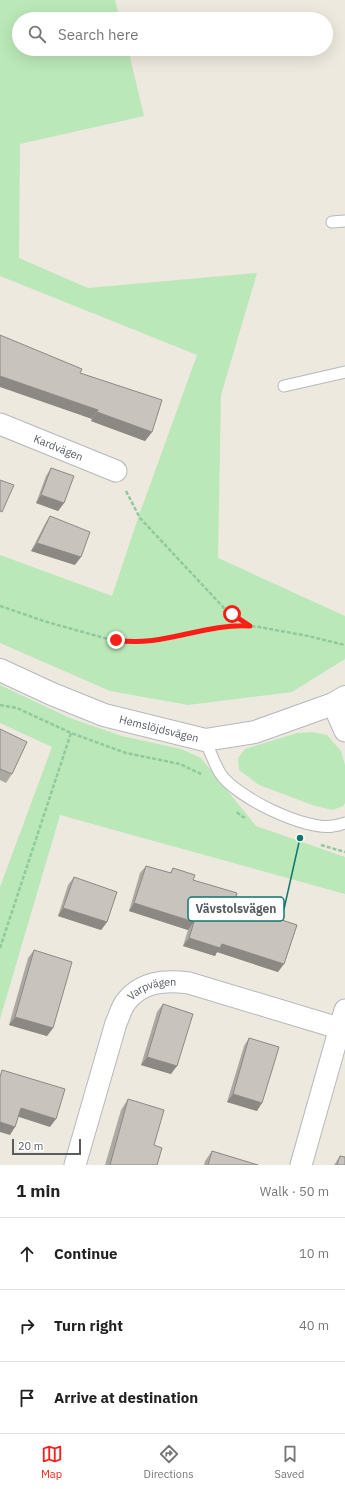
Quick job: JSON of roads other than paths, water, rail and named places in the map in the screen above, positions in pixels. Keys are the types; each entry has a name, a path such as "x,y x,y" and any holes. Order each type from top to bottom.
{"street":[{"name":"Kardvägen","path":"0,424 116,471"},
{"name":"Hemslöjdsvägen","path":"0,670 52,694 104,715 204,740 255,732 339,700"},
{"path":"339,700 345,731"},
{"name":"Varpvägen","path":"75,1165 116,1023 125,1004 139,990 155,983 170,981 189,983 343,1023"},
{"path":"301,1165 343,1023"}],"lane":[{"path":"332,222 345,221"},
{"path":"284,386 345,372"},
{"path":"204,740 221,774 243,795 268,809 308,823 333,827 345,823"}],"place":[{"name":"Vävstolsvägen","path":"300,838"}]}
